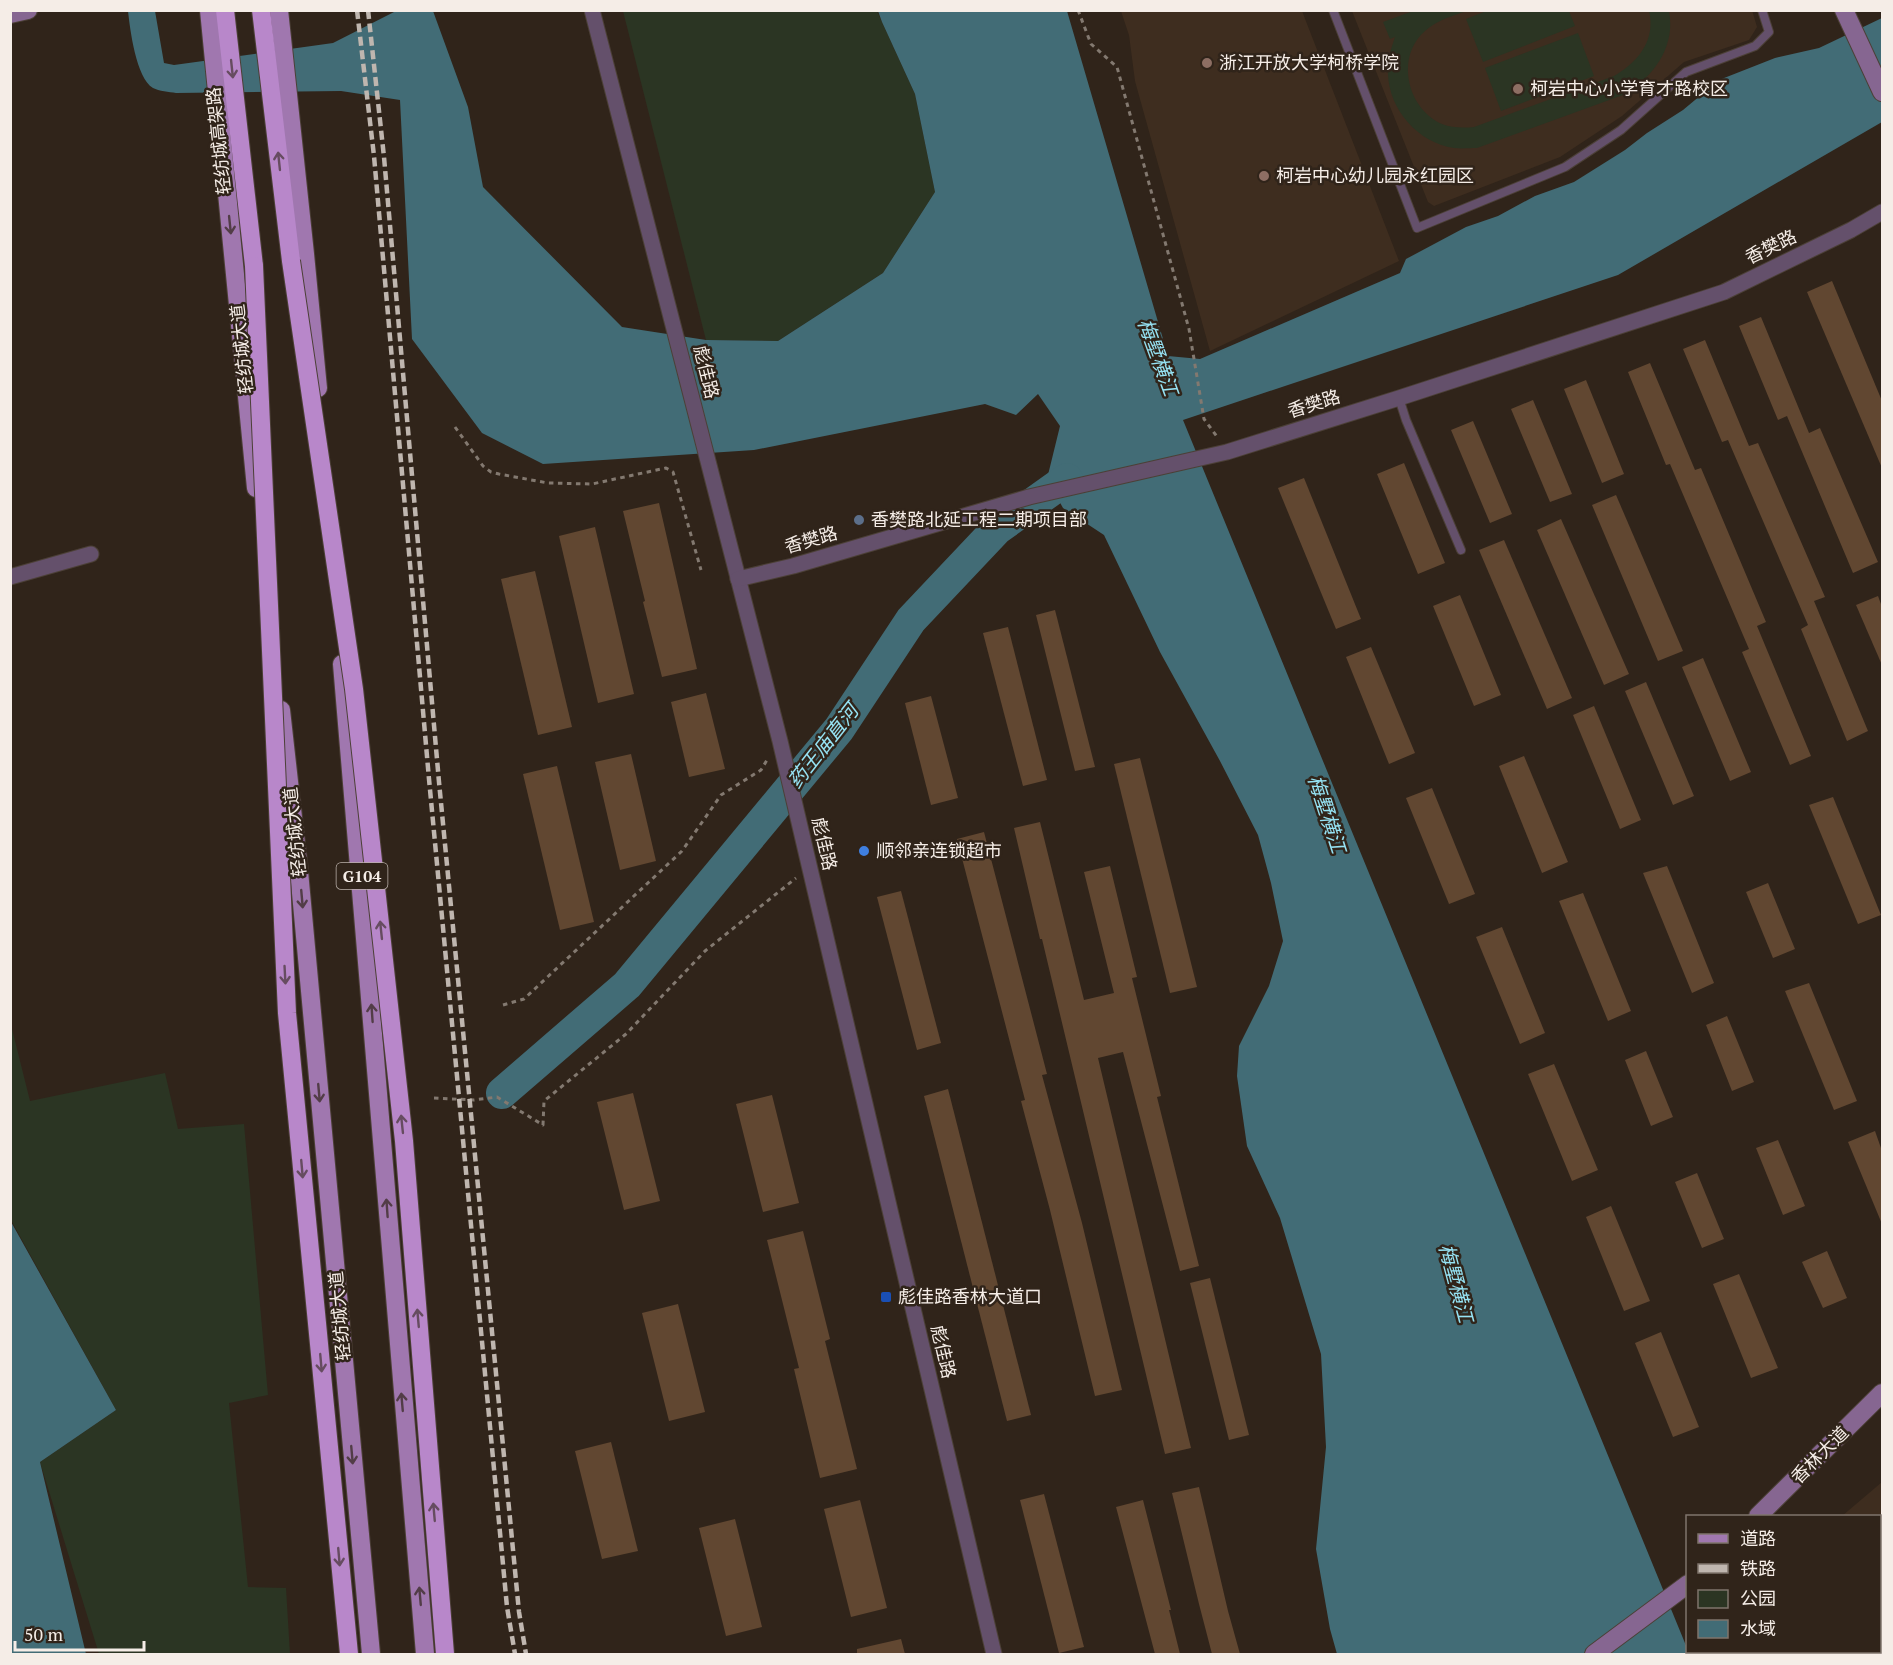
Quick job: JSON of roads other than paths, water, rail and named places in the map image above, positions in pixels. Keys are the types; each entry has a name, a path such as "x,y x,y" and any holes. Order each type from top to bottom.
{"highway":[{"name":"轻纺城高架路","path":"225,10 254,266 287,1012 349,1654"},
{"path":"261,10 291,261 356,701 404,1141 445,1654"}],"main road":[{"name":"轻纺城大道","path":"209,10 254,467 300,883 371,1654"},
{"name":"G104","path":"279,10 305,254 361,864 402,1397 425,1654"}],"street":[{"path":"10,14 28,10"},
{"name":"彪佳路","path":"592,10 786,765 994,1654"},
{"path":"1844,10 1882,92"},
{"name":"香樊路","path":"738,579 793,566 1029,497 1227,452 1399,398 1724,292 1851,230 1882,212"},
{"path":"10,577 91,554"},
{"name":"香林大道","path":"1759,1515 1882,1393"},
{"path":"1594,1654 1686,1585"}],"lane":[{"path":"1333,10 1417,228 1565,167 1621,130 1686,72 1755,46 1769,32 1762,10"},
{"path":"1399,398 1406,420 1461,550"}],"water":[{"name":"梅墅横江","path":"128,11 155,11 164,63 174,65 333,43 396,11 433,11 468,107 483,187 622,327 706,340 778,341 883,273 935,192 915,94 878,11 1067,11 1168,356 1200,359 1400,273 1406,259 1466,227 1498,216 1535,196 1574,182 1683,110 1719,80 1775,58 1819,48 1882,18 1882,122 1618,275 1183,420 1686,1646 1686,1653 1690,1654 1337,1654 1330,1629 1316,1549 1326,1447 1321,1354 1280,1218 1247,1146 1237,1076 1239,1046 1269,986 1283,941 1271,883 1258,835 1160,652 1104,535 1063,508 1047,479 1060,426 1038,394 1016,415 985,404 754,450 543,464 482,433 412,339 400,100 341,91 176,93 164,91 155,89 147,83 138,64"},
{"path":"10,1220 116,1410 40,1462 86,1654 11,1654"}],"waterway":[{"name":"药王庙直河","path":"502,1093 627,985 839,729 911,620 997,529 1067,479"}],"railway":[{"path":"357,10 374,156 429,779 507,1607 515,1654"},
{"path":"368,10 384,157 439,782 519,1612 526,1654"}],"place":[{"name":"浙江开放大学柯桥学院","path":"1207,63"},
{"name":"柯岩中心小学育才路校区","path":"1518,89"},
{"name":"柯岩中心幼儿园永红园区","path":"1264,176"},
{"name":"香樊路北延工程二期项目部","path":"859,520"},
{"name":"顺邻亲连锁超市","path":"864,851"},
{"name":"彪佳路香林大道口","path":"886,1297"}]}
